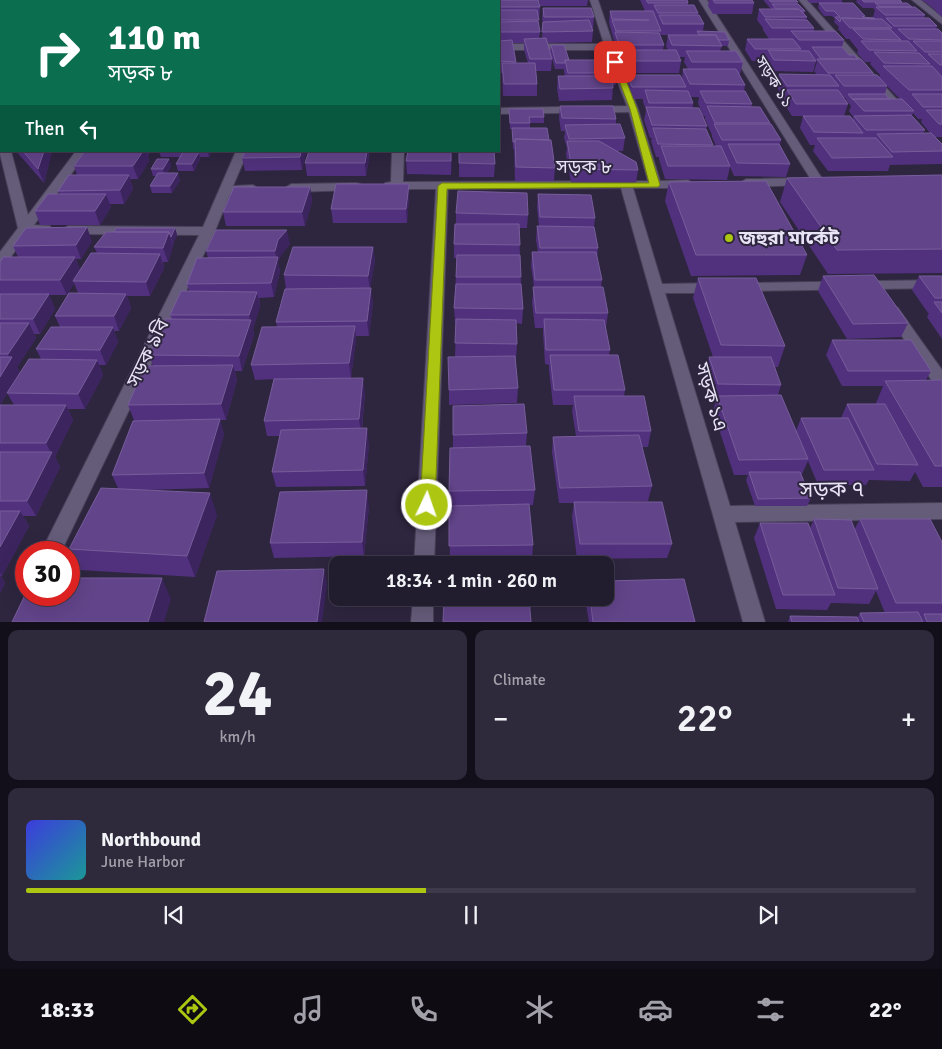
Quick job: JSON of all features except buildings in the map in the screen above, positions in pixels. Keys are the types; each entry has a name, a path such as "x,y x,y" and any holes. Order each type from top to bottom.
{"street":[{"path":"594,0 609,47 634,109 655,185"},
{"name":"সড়ক ১১","path":"703,0 822,180 731,183"},
{"path":"803,0 909,119"},
{"path":"916,0 942,21"},
{"path":"500,47 609,47"},
{"path":"500,111 634,109"},
{"path":"5,152 25,229"},
{"path":"0,262 81,152"},
{"name":"সড়ক ৯বি","path":"56,541 208,231 242,152"},
{"path":"398,152 398,186"},
{"name":"সড়ক ৮","path":"283,189 374,186 703,184"},
{"name":"সড়ক ১এ","path":"626,185 754,622"},
{"path":"424,556 442,186"},
{"path":"226,190 264,189"},
{"path":"25,229 208,231"},
{"path":"656,289 942,284"},
{"path":"876,285 942,383"},
{"name":"সড়ক ৭","path":"723,514 942,511"},
{"path":"422,622 423,606"}],"place":[{"name":"জহুরা মার্কেট","path":"729,238"}],"route":[{"path":"427,505 442,186 655,185 634,109 615,62"}]}
